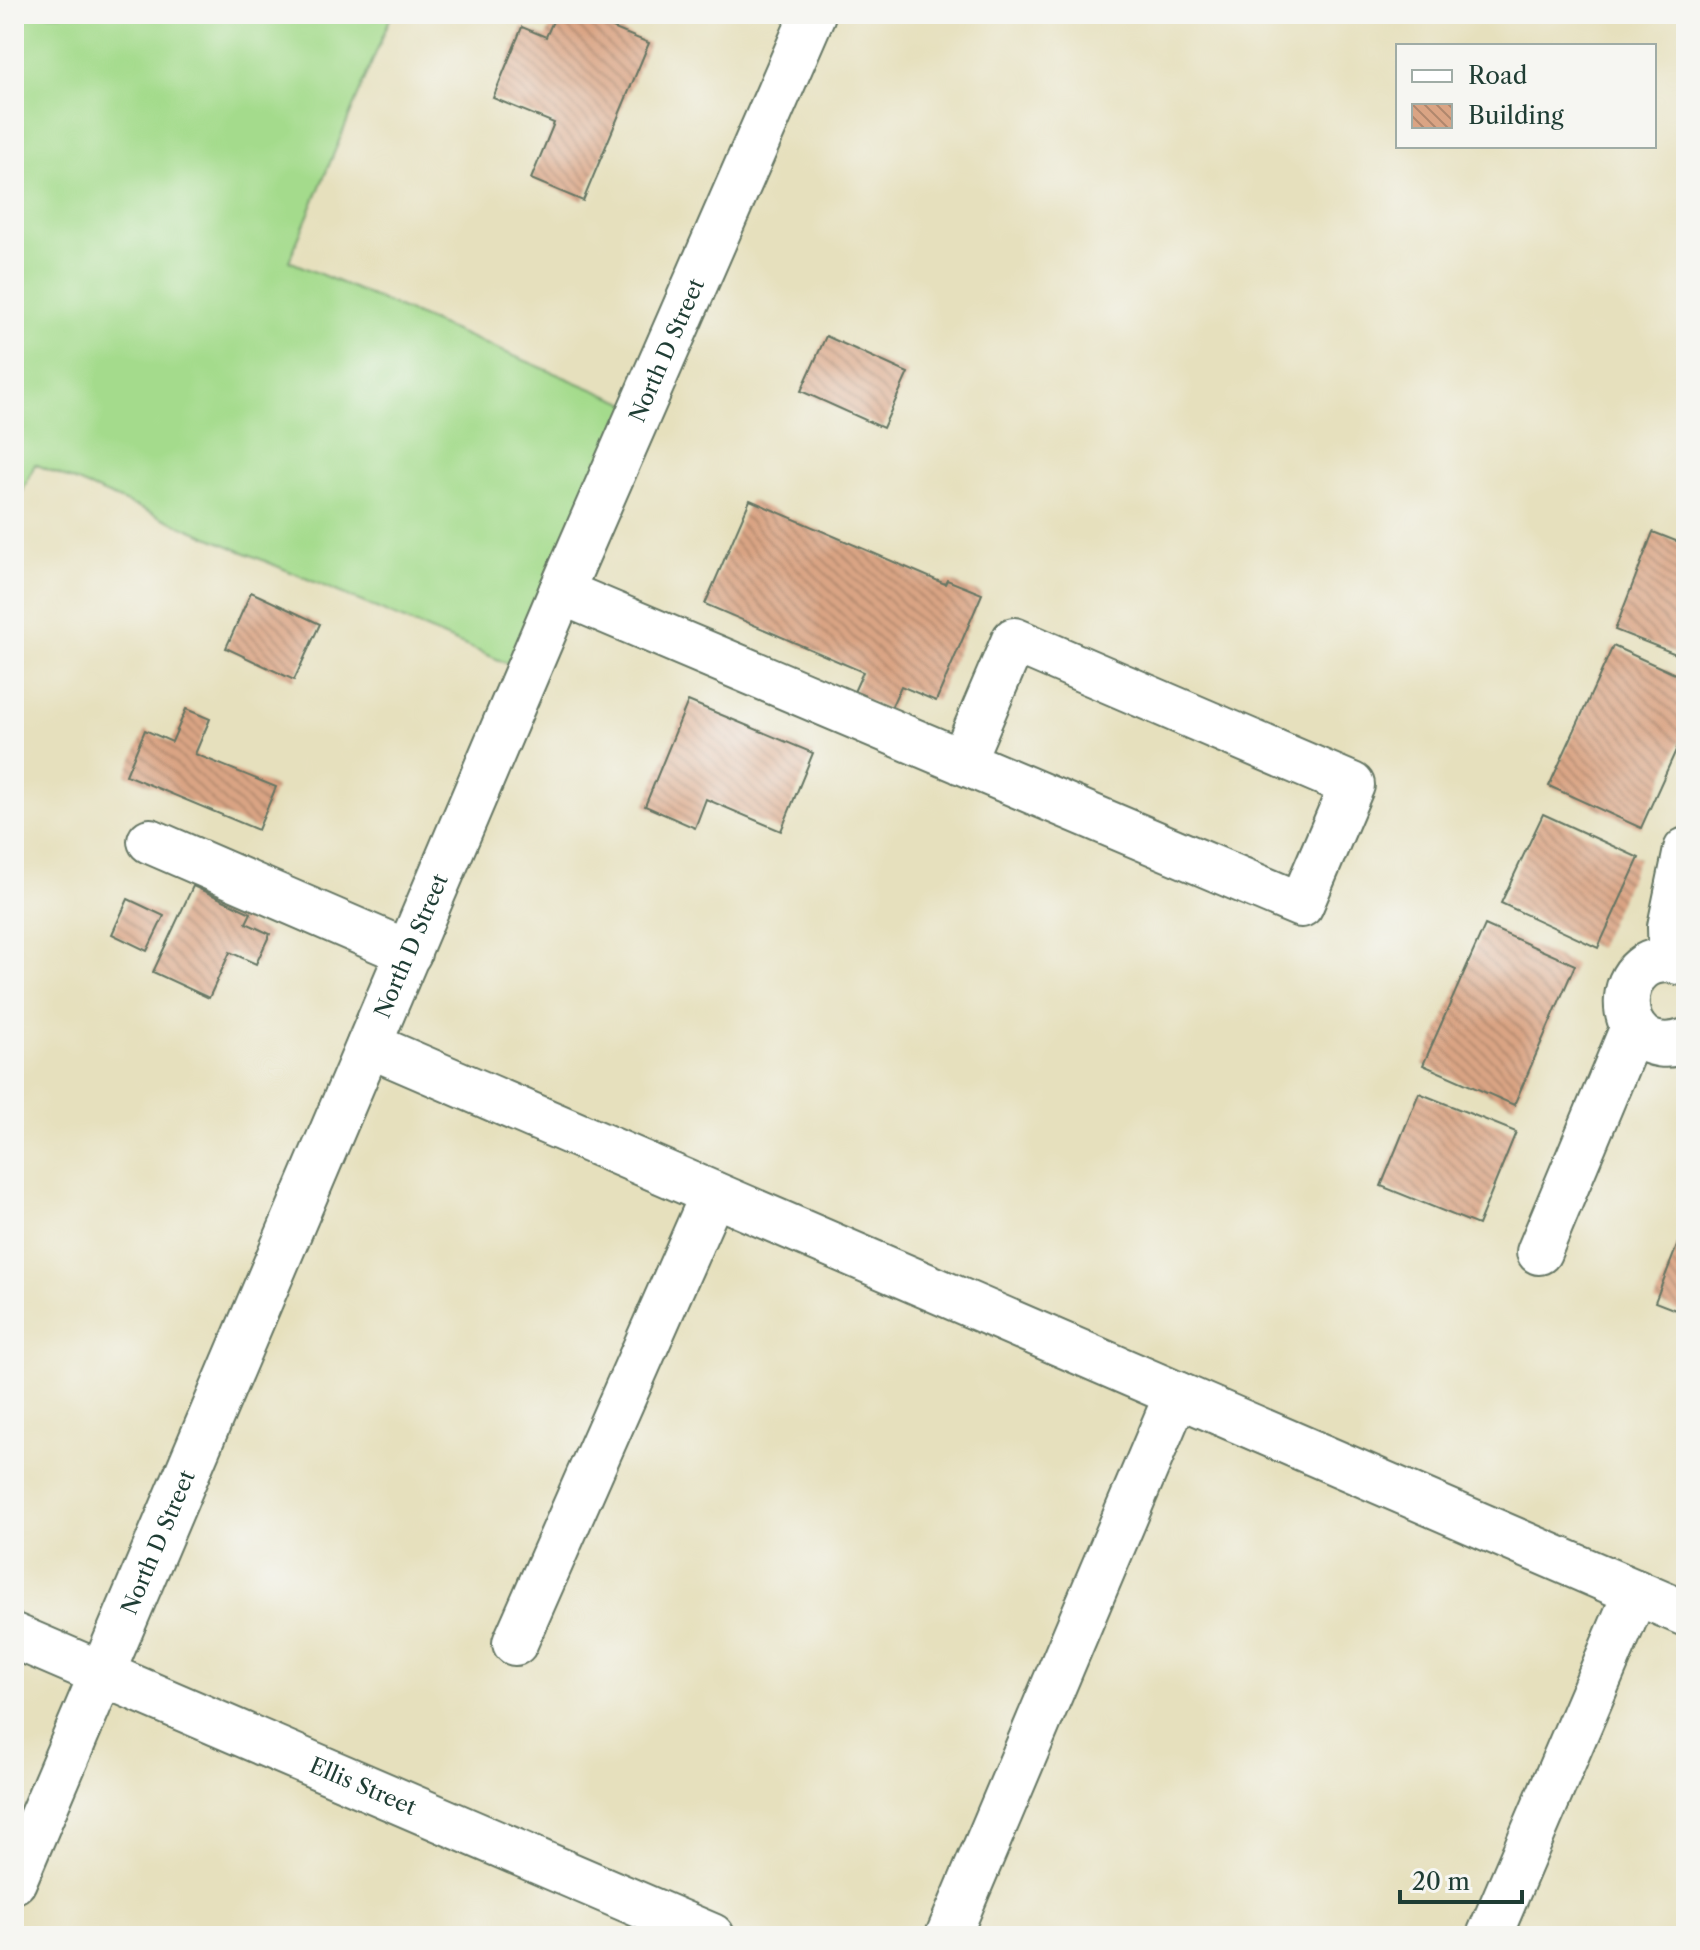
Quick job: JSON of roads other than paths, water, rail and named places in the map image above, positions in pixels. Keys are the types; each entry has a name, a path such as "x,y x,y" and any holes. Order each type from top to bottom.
{"street":[{"name":"North D Street","path":"14,1881 561,592 813,14"},
{"path":"561,592 962,762 1301,905 1352,785 1014,640 962,762"},
{"path":"150,841 409,953"},
{"path":"1686,850 1670,927 1678,962 1645,966 1628,988 1625,1001 1633,1027 1655,1043 1670,1045 1686,1041"},
{"path":"1539,1252 1633,1027"},
{"path":"369,1045 1686,1614"},
{"path":"515,1643 713,1194"},
{"path":"948,1936 1177,1394"},
{"path":"1489,1936 1636,1592"},
{"name":"Ellis Street","path":"14,1636 712,1936"}]}
